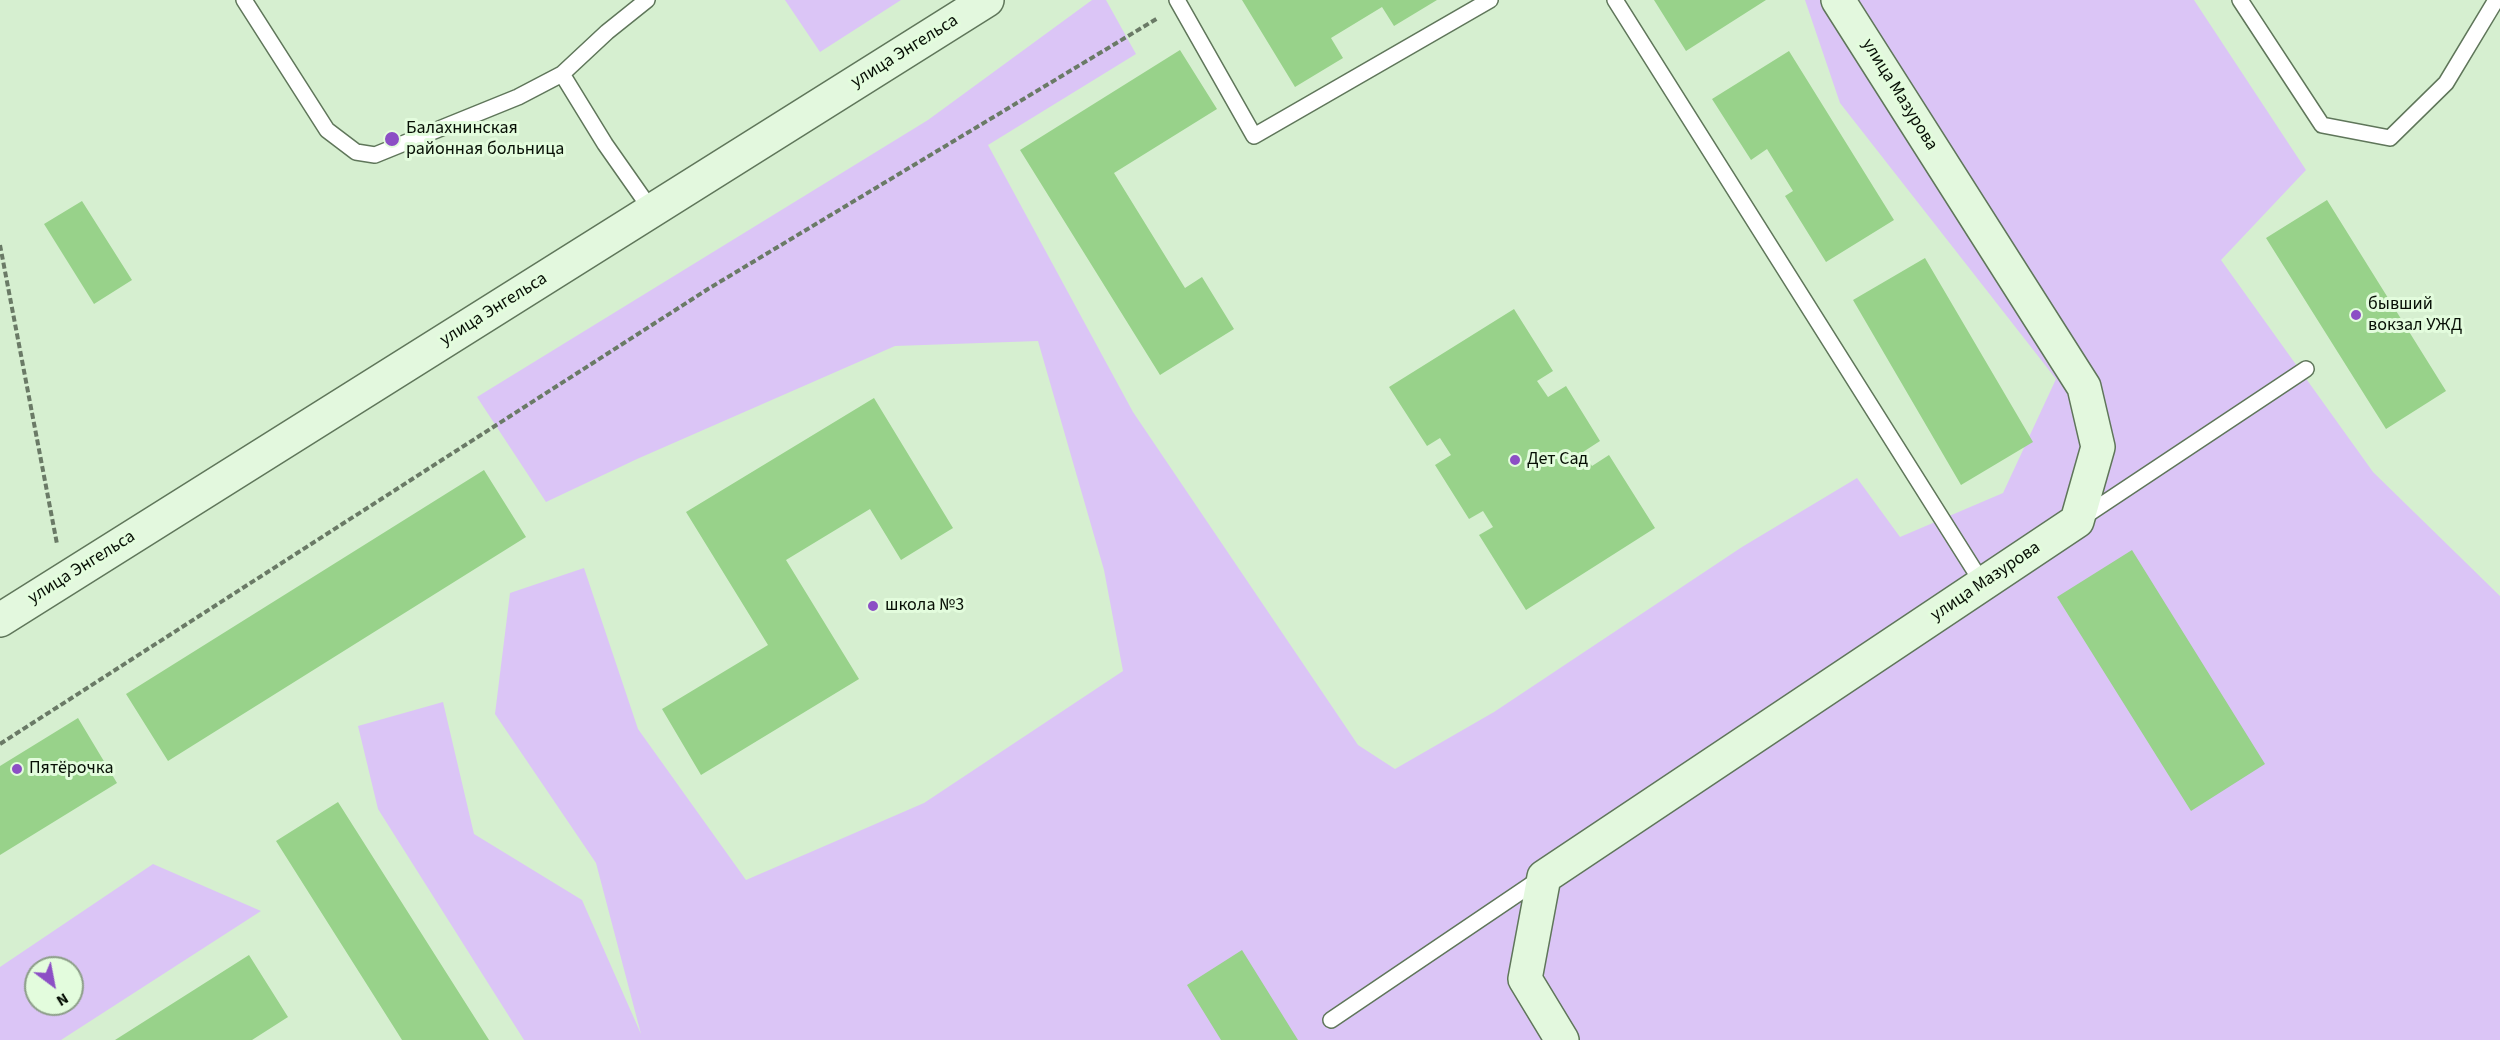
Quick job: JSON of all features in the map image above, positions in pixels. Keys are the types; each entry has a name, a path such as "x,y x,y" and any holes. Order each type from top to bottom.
{"street":[{"name":"улица Энгельса","path":"0,620 987,0"},
{"name":"улица Мазурова","path":"1544,877 2077,521 2098,447 2084,387 1838,0"},
{"path":"1544,877 1525,979 1562,1040"}],"lane":[{"path":"244,0 327,130 356,152 375,155 518,97 562,75 607,32 647,0"},
{"path":"1178,2 1254,136 1490,0"},
{"path":"1615,0 1983,584"},
{"path":"2240,0 2322,126 2390,138 2446,83 2496,0"},
{"path":"562,75 605,144 652,212"},
{"path":"2077,521 2306,369"},
{"path":"1331,1020 1544,877"}],"path":[{"path":"0,744 708,289 1178,2"},
{"path":"0,245 63,580"}],"shaded area":[{"path":"785,0 901,0 820,52"},
{"path":"1092,0 1106,0 1136,54 988,145 1133,412 1358,745 1395,769 1494,712 1742,547 1857,478 1900,537 2003,493 2056,379 1840,103 1805,0 2194,0 2306,170 2221,260 2373,472 2500,596 2500,1040 524,1040 378,809 358,726 443,702 474,834 582,900 641,1034 596,863 495,714 510,593 584,568 638,729 746,880 924,803 1123,671 1104,570 1038,341 895,346 637,459 546,502 477,397 928,120"},
{"path":"153,864 261,911 61,1040 0,1040 0,967"}],"building":[{"path":"1242,0 1437,0 1394,26 1382,7 1331,38 1343,58 1295,87"},
{"path":"1654,0 1766,0 1686,51"},
{"path":"1180,50 1217,109 1114,173 1185,288 1202,277 1234,329 1160,375 1020,150"},
{"path":"1789,51 1894,220 1826,262 1785,196 1793,191 1767,149 1751,160 1712,99"},
{"name":"бывший вокзал УЖД","path":"2327,200 2446,391 2386,429 2266,238"},
{"path":"82,201 132,280 94,304 44,224"},
{"path":"1925,258 2033,442 1961,485 1853,300"},
{"name":"Дет Сад","path":"1514,309 1553,371 1537,381 1548,397 1566,386 1600,441 1583,452 1592,466 1609,455 1655,528 1526,610 1479,535 1493,527 1483,511 1469,519 1435,465 1451,455 1440,438 1427,446 1389,387"},
{"path":"874,398 953,528 901,560 870,509 786,560 859,679 701,775 662,709 768,645 686,512"},
{"path":"484,470 526,537 168,761 126,694"},
{"path":"2132,550 2265,764 2191,811 2057,597"},
{"path":"78,718 117,783 0,855 0,766"},
{"path":"338,802 489,1040 402,1040 276,841"},
{"path":"1242,950 1298,1040 1221,1040 1187,985"},
{"path":"249,955 288,1017 252,1040 115,1040"}],"place":[{"name":"Балахнинская районная больница","path":"392,139"},
{"name":"бывший вокзал УЖД","path":"2356,315"},
{"name":"Дет Сад","path":"1515,460"},
{"name":"школа №3","path":"873,606"},
{"name":"Пятёрочка","path":"17,769"}]}
